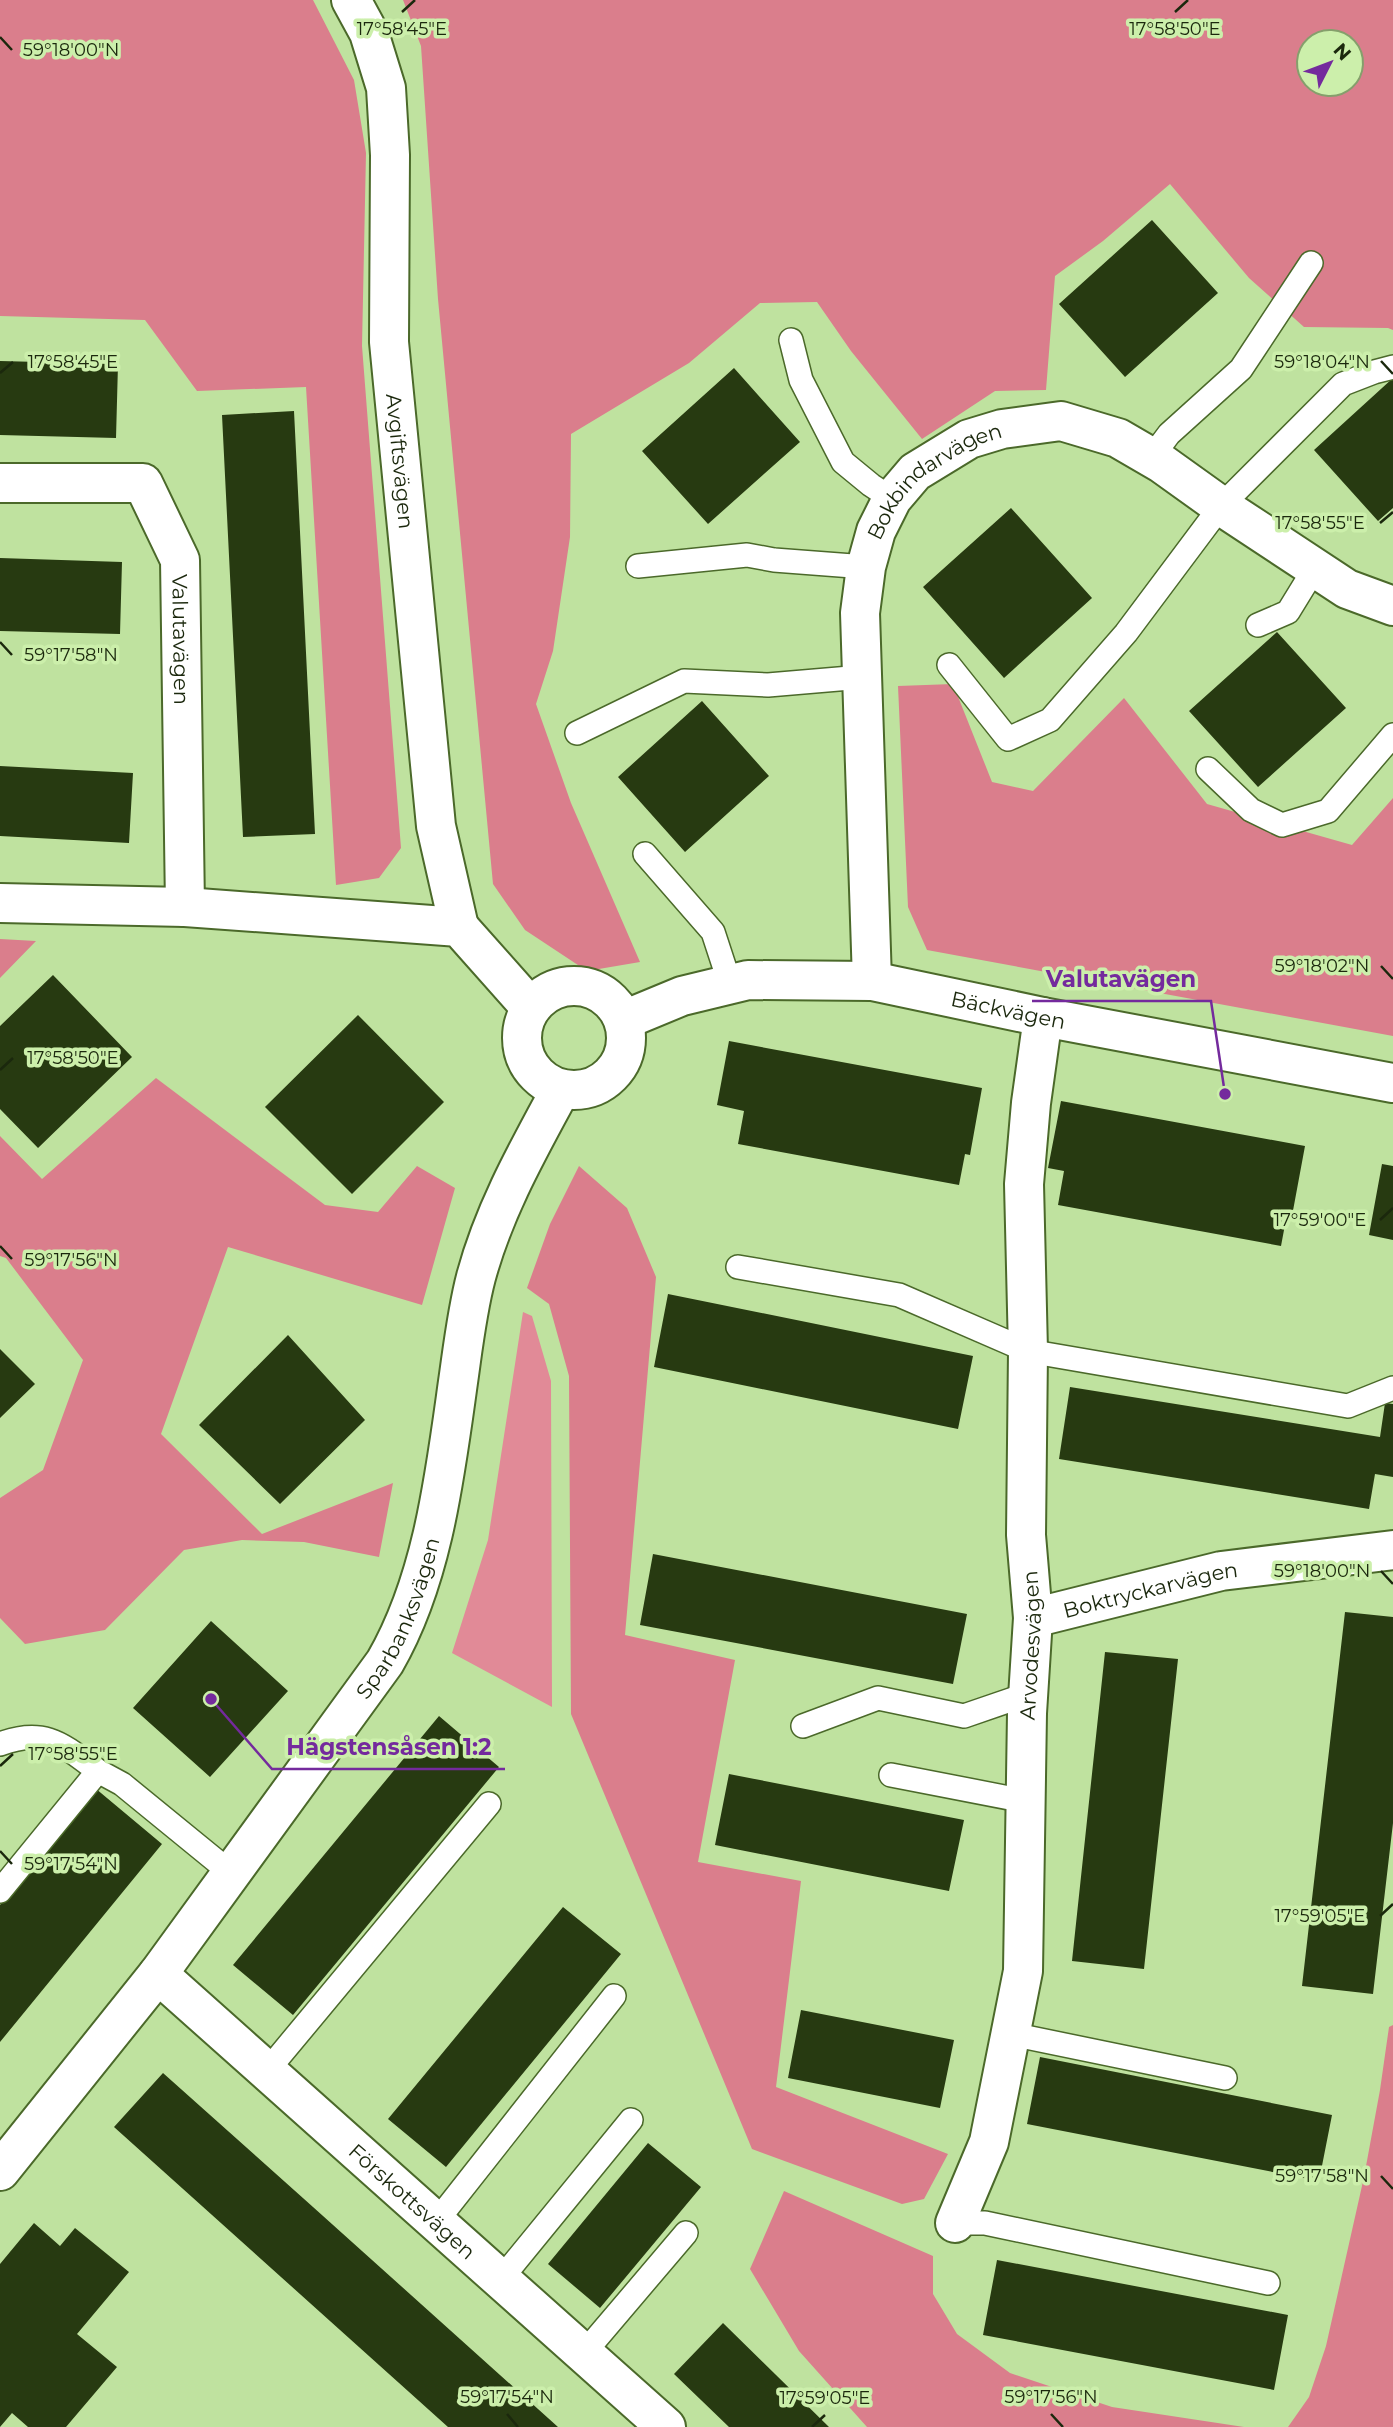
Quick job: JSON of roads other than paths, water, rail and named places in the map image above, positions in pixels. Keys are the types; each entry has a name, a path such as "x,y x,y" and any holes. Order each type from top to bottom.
{"street":[{"name":"Avgiftsvägen","path":"351,0 369,33 386,88 390,155 388,342 436,826 458,927"},
{"name":"Bokbindarvägen","path":"872,981 860,613 866,567 876,531 892,499 915,472 970,439 1002,429 1061,421 1118,438 1151,457 1348,589 1393,606"},
{"name":"Valutavägen","path":"0,483 143,483 180,559 185,907"},
{"path":"0,903 185,907 458,927 501,978 531,1008"},
{"name":"Bäckvägen","path":"624,1020 682,996 748,980 872,981 1043,1017 1393,1083"},
{"path":"572,985 589,987 604,994 616,1005 624,1020 627,1036 619,1067 607,1079 593,1087 561,1089 546,1082 533,1071 525,1056 523,1023 541,996 556,988 572,985"},
{"name":"Arvodesvägen","path":"955,2223 989,2142 1023,1971 1028,1694 1033,1618 1026,1535 1028,1351 1024,1184 1031,1103 1043,1017"},
{"name":"Sparbanksvägen","path":"0,2171 158,1974 385,1662 401,1634 421,1581 447,1461 464,1338 476,1277 508,1188 561,1089"},
{"name":"Boktryckarvägen","path":"1033,1618 1221,1570 1393,1550"},
{"name":"Förskottsvägen","path":"158,1974 666,2427"}],"lane":[{"path":"1151,457 1169,434 1241,369 1311,263"},
{"path":"791,340 801,380 843,462 892,499"},
{"path":"949,665 1008,739 1050,720 1126,633 1221,506 1343,384 1393,368"},
{"path":"638,566 747,555 774,560 866,567"},
{"path":"1258,625 1288,612 1315,568"},
{"path":"577,733 684,681 768,685 862,677"},
{"path":"1208,769 1251,810 1282,825 1328,811 1393,735"},
{"path":"645,854 713,932 730,984"},
{"path":"738,1267 899,1294 1028,1351 1348,1406 1393,1388"},
{"path":"803,1726 878,1698 964,1716 1028,1694"},
{"path":"0,1744 18,1737 59,1742 98,1771 122,1784 231,1873"},
{"path":"0,1891 98,1771"},
{"path":"891,1775 1025,1801"},
{"path":"267,2071 489,1804"},
{"path":"436,2222 614,1996"},
{"path":"1010,2034 1225,2078"},
{"path":"500,2279 631,2120"},
{"path":"955,2223 985,2224 1268,2283"},
{"path":"584,2353 686,2233"}],"place":[{"name":"Valutavägen","path":"1225,1094"},
{"name":"Hägstensåsen 1:2","path":"211,1699"}]}
